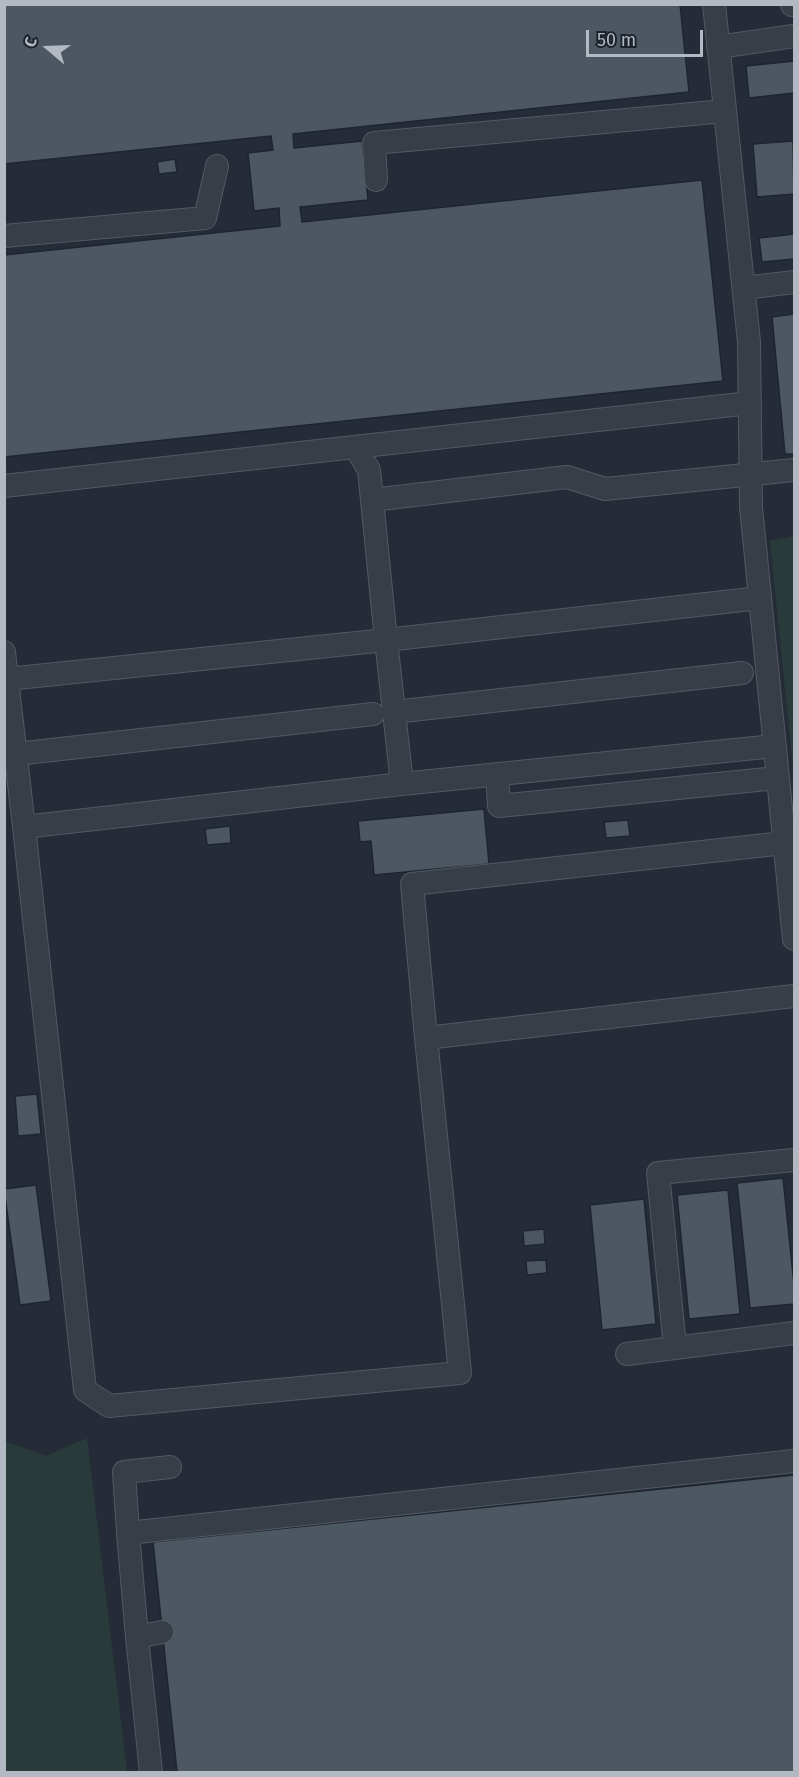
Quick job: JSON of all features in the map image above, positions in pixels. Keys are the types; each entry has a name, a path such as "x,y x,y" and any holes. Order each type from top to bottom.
{"lane":[{"path":"714,4 749,342 751,507 795,939"},
{"path":"718,47 795,36"},
{"path":"376,180 374,144 725,111"},
{"path":"4,236 205,218 218,166"},
{"path":"744,288 795,282"},
{"path":"4,486 750,403"},
{"path":"355,447 369,470 386,640 384,713 402,784"},
{"path":"372,500 567,477 605,489 795,470"},
{"path":"7,679 760,598"},
{"path":"4,652 85,1389 109,1406 460,1373 412,884 784,843"},
{"path":"16,754 742,673"},
{"path":"24,827 402,784 774,746"},
{"path":"497,775 499,806 777,778"},
{"path":"426,1038 795,996"},
{"path":"675,1348 658,1173 795,1160"},
{"path":"627,1354 795,1333"},
{"path":"128,1533 795,1461"},
{"path":"152,1773 137,1637 124,1472 170,1467"},
{"path":"137,1637 162,1632"}],"shaded area":[{"path":"794,536 794,778 770,541"},
{"path":"87,1438 127,1772 5,1772 5,1441 46,1456"}],"building":[{"path":"4,4 680,4 689,92 293,134 294,148 362,141 368,200 300,207 302,222 702,180 723,381 4,457 4,255 280,226 279,208 254,211 248,153 273,150 271,136 4,164"},
{"path":"794,61 794,93 749,98 746,66"},
{"path":"793,141 794,194 757,197 753,144"},
{"path":"175,159 177,172 159,174 157,162"},
{"path":"794,234 794,259 762,262 759,238"},
{"path":"794,314 794,454 785,454 772,317"},
{"path":"484,809 489,864 374,875 371,841 360,842 358,821"},
{"path":"628,820 630,836 606,838 604,822"},
{"path":"230,826 231,843 207,845 205,829"},
{"path":"37,1094 41,1134 18,1136 15,1096"},
{"path":"783,1178 794,1304 750,1308 737,1183"},
{"path":"36,1185 51,1301 20,1305 4,1189"},
{"path":"728,1190 740,1314 689,1319 677,1195"},
{"path":"644,1199 656,1324 602,1330 590,1205"},
{"path":"544,1229 545,1244 524,1246 523,1231"},
{"path":"546,1260 547,1273 527,1275 526,1261"},
{"path":"794,1475 794,1772 177,1772 153,1542"}]}
